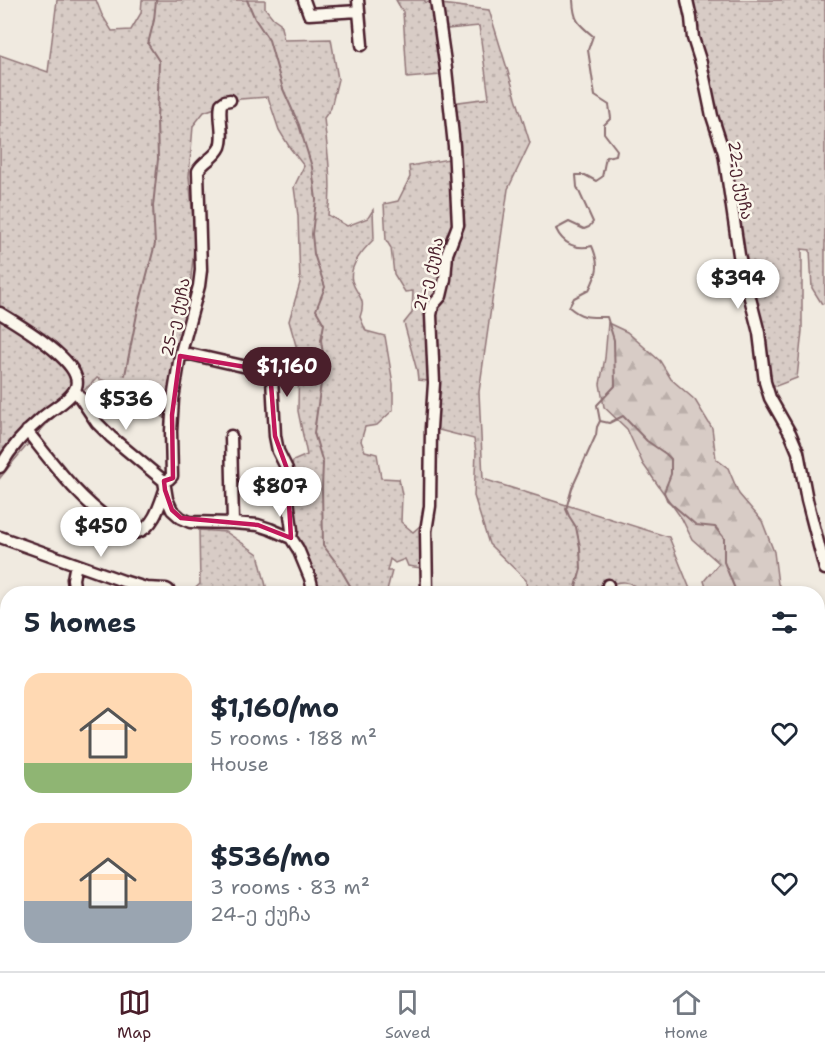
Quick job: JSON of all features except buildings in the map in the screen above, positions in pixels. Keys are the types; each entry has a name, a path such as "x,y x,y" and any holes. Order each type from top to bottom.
{"street":[{"path":"304,0 309,14 317,15 359,6 362,45"},
{"name":"21-ე ქუჩა","path":"427,586 426,531 430,506 434,383 431,315 433,305 441,296 447,254 458,225 451,113 436,0"},
{"name":"22-ე ქუჩა","path":"687,0 693,38 701,63 712,116 724,153 739,255 759,333 765,382 770,398 798,452 807,500 825,569"},
{"name":"25-ე ქუჩა","path":"165,486 172,476 173,399 180,356 199,286 201,270 198,171 214,156 220,146 222,131 219,112 221,104 230,100"},
{"path":"0,312 64,358 73,368 77,385 75,390 27,431 15,444 0,467"},
{"path":"180,356 190,354 247,367 264,367 270,371 275,436 278,451 287,469 291,538"},
{"path":"75,390 97,423 165,486 172,510 181,518 190,522 233,522 258,525 291,538 298,549 312,586"},
{"path":"27,431 82,498 109,520 132,533 137,533 150,523 165,486"},
{"path":"231,436 233,522"},
{"path":"0,537 139,586"},
{"path":"74,586 76,564"}],"highlighted area":[{"path":"180,356 270,371 275,436 287,469 291,538 258,525 181,518 172,510 165,490 164,481 173,478 172,415"}],"green space":[{"path":"57,0 96,0 112,31 131,30 141,13 142,0 265,0 265,8 280,23 284,40 331,39 338,79 331,108 324,118 330,178 328,215 347,226 368,218 373,210 374,239 362,253 351,275 362,301 360,317 366,331 385,336 393,384 393,410 377,425 365,427 361,441 365,451 377,454 381,478 399,479 402,495 401,522 413,532 422,524 430,481 428,381 418,380 404,323 412,313 413,291 405,292 394,274 391,248 386,240 384,204 398,201 410,177 409,166 449,159 444,104 489,98 479,26 437,30 441,75 407,78 403,12 396,0 425,0 425,2 489,10 530,143 508,189 479,392 483,479 669,537 689,586 634,586 620,582 605,586 526,586 526,580 489,544 474,496 476,452 474,439 435,429 433,501 428,533 429,586 425,586 425,572 421,568 408,566 405,559 395,563 390,559 387,571 392,571 388,586 315,586 292,525 288,494 293,461 307,455 298,411 299,356 289,321 300,283 298,216 294,187 304,166 279,130 268,97 240,99 204,112 193,126 189,176 195,240 188,304 163,417 132,392 97,378 45,426 0,478 0,55 48,72"},
{"path":"691,0 825,0 825,303 822,304 812,288 810,250 802,249 802,331 797,378 776,386 769,383 767,353 697,42"},
{"path":"608,323 627,332 660,361 671,379 695,400 712,428 716,459 728,468 739,494 762,521 774,552 778,584 780,586 706,586 704,581 719,563 692,539 682,519 643,464 627,429 604,407 600,384"},
{"path":"199,530 226,532 258,554 266,586 198,586 200,584"}],"waterway":[{"path":"125,375 138,309 155,244 153,206 158,159 159,61 148,44 156,0"},
{"path":"247,0 255,19 269,40 283,89 299,125 312,167 316,200 312,234 314,254 325,287 316,310 324,324 321,340 324,362 314,433 323,463 323,545 350,586"},
{"path":"573,0 577,21 593,36 588,50 595,96 609,105 611,118 604,125 604,133 617,150 616,155 606,157 602,177 596,181 585,175 576,175 577,187 593,222 584,229 569,222 556,229 562,239 571,245 592,246 596,258 596,273 589,290 574,298 569,307 583,315 607,317 614,340 615,386 597,405 600,421 609,423 623,416 647,441 671,459 671,474 664,492 667,500 696,525 715,527 724,538 724,562 734,586"},
{"path":"576,586 581,569 580,547 576,527 566,509 572,488 600,421"}]}
